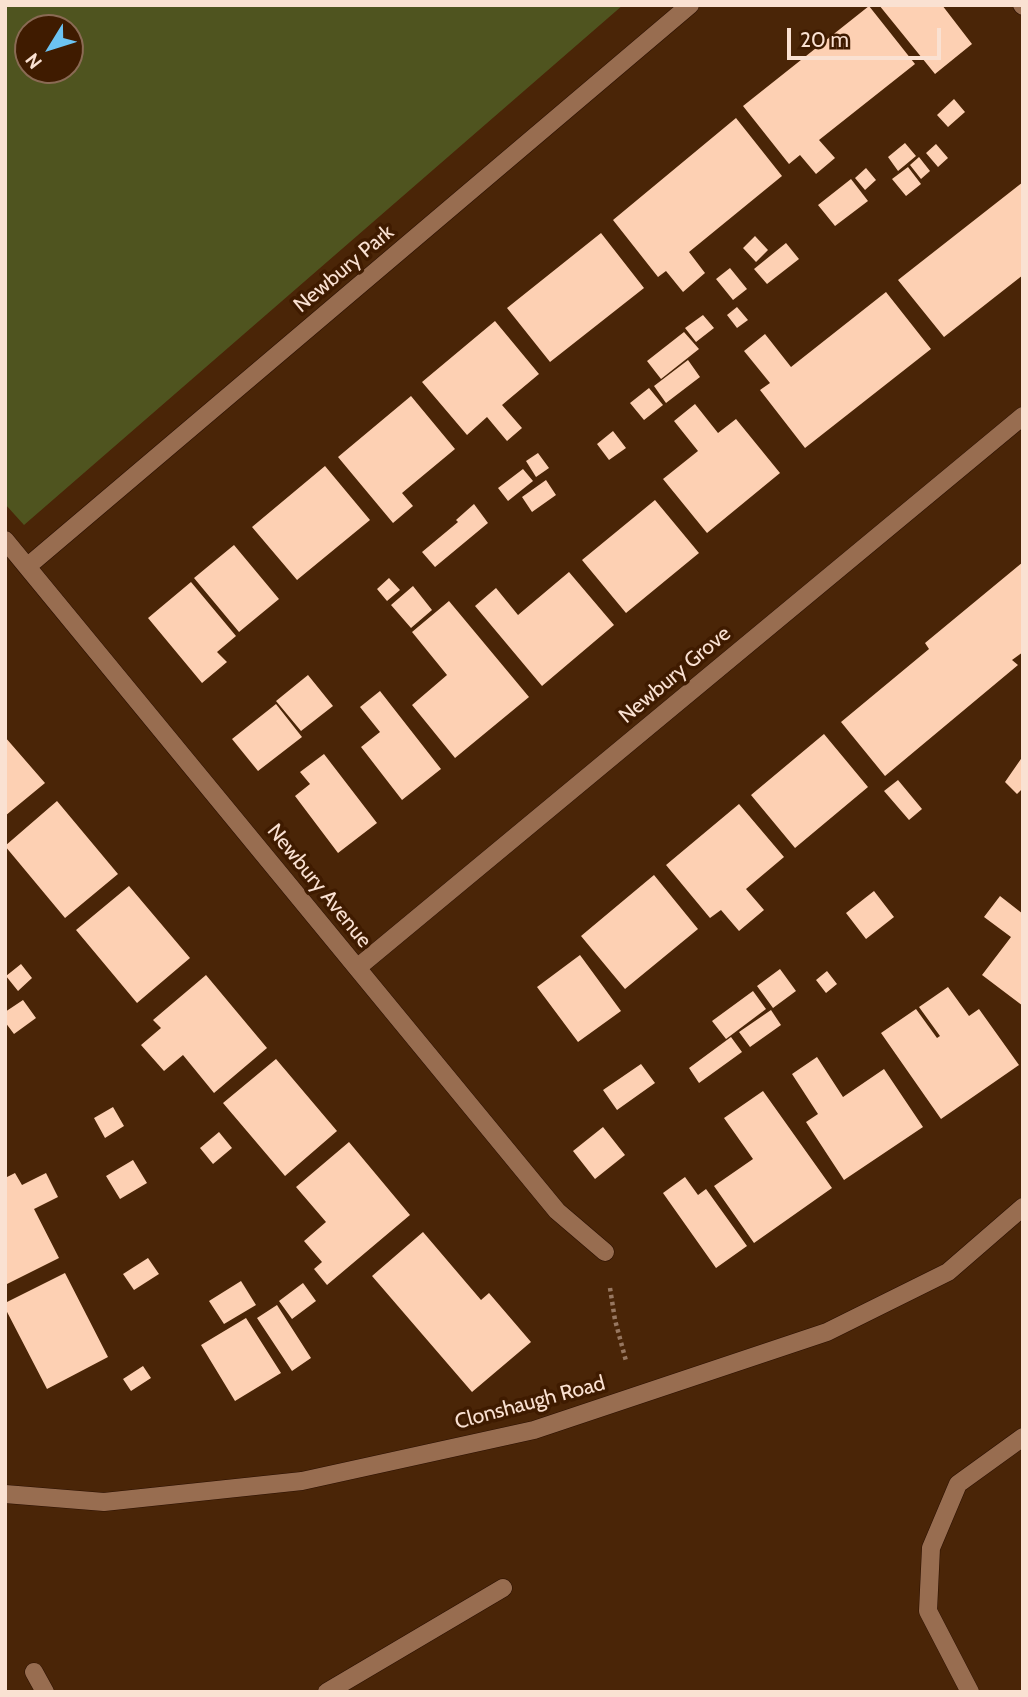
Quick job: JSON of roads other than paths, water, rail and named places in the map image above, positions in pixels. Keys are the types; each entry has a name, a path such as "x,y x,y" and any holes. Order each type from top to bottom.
{"street":[{"name":"Newbury Park","path":"28,566 690,5"},
{"name":"Newbury Grove","path":"357,968 1023,416"},
{"name":"Newbury Avenue","path":"5,540 557,1211 605,1252"},
{"name":"Clonshaugh Road","path":"5,1494 104,1502 302,1481 534,1430 827,1332 947,1272 1023,1207"},
{"path":"970,1692 928,1611 931,1548 958,1484 1023,1437"},
{"path":"327,1692 503,1588"},
{"path":"34,1672 45,1692"}]}
